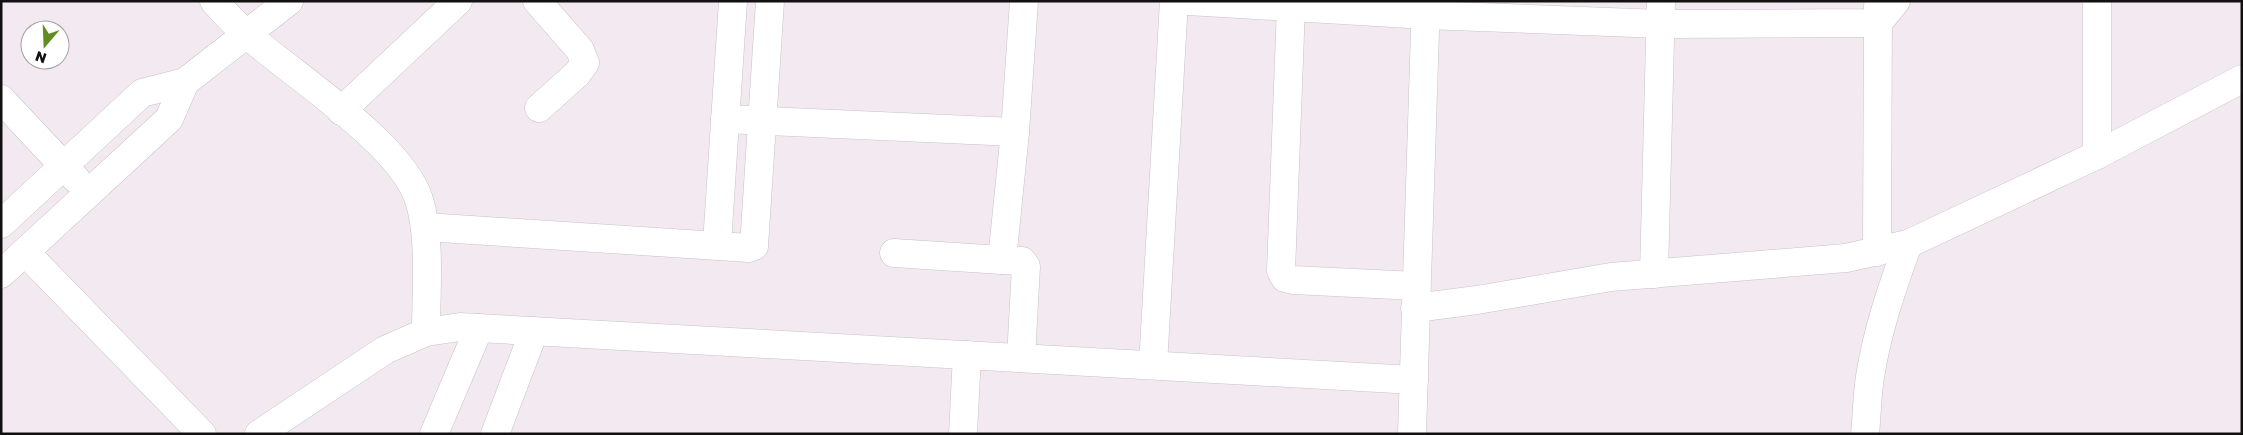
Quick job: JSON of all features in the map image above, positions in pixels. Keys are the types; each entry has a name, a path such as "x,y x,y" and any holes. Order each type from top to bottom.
{"street":[{"path":"214,1 248,35 378,142 400,165 419,198 425,227 426,332"},
{"path":"1,224 142,93 185,82 248,35 289,1"},
{"path":"341,111 458,1"},
{"path":"537,1 580,50 584,58 583,68 539,108"},
{"path":"717,244 733,1"},
{"path":"425,227 717,244 749,248 756,244 770,1"},
{"path":"1002,260 1015,132 1024,1"},
{"path":"1153,365 1174,1"},
{"path":"1188,1 1291,7 1661,13 1878,12 1896,1"},
{"path":"2097,1 2097,155"},
{"path":"1291,7 1281,271 1283,275 1292,280 1416,297 1487,299 1612,278 1846,258 1908,244 2097,155 2242,79"},
{"path":"1412,434 1426,8"},
{"path":"1877,252 1878,12"},
{"path":"1654,274 1661,13"},
{"path":"1,274 168,119 185,82"},
{"path":"1,99 88,193"},
{"path":"725,120 763,120 1015,132"},
{"path":"1865,434 1870,377 1884,314 1908,244"},
{"path":"25,252 202,434"},
{"path":"894,253 1022,262 1026,266 1021,358"},
{"path":"259,434 385,350 426,332 460,327 1414,380"},
{"path":"434,434 479,328"},
{"path":"495,434 534,331"},
{"path":"963,434 966,355"}]}
